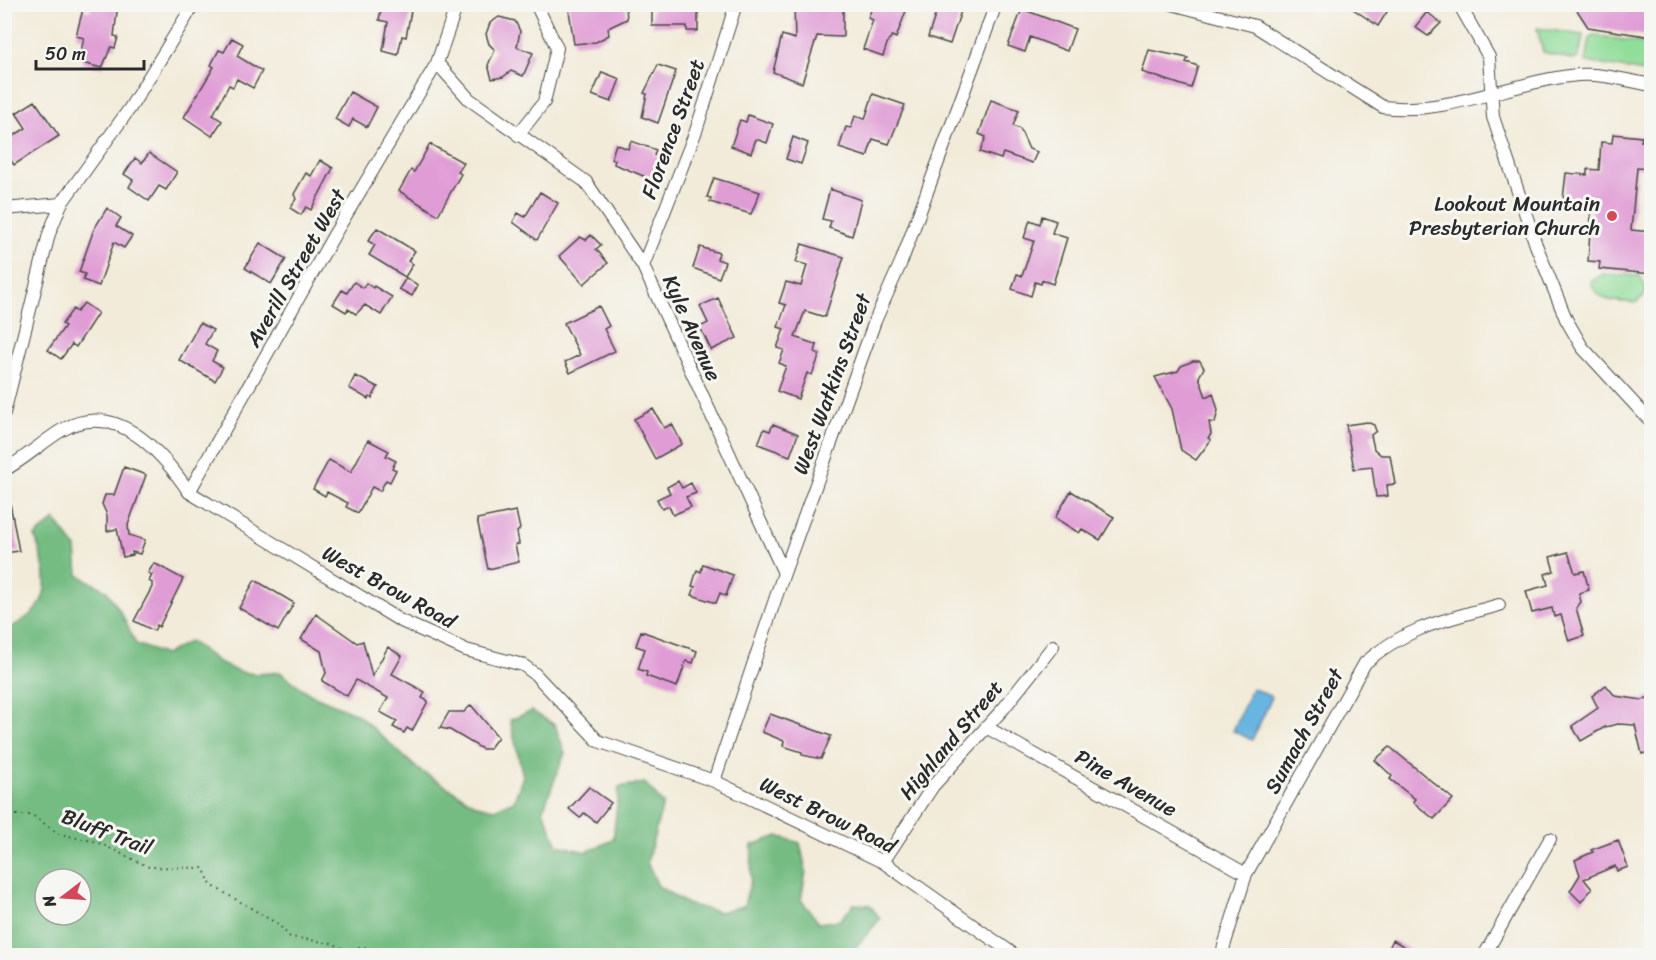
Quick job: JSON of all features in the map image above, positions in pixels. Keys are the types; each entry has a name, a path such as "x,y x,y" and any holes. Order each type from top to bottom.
{"street":[{"path":"4,413 49,234 62,204 130,108 194,4"},
{"name":"Averill Street West","path":"189,492 334,235 437,63 457,4"},
{"path":"518,135 544,102 557,48 536,4"},
{"name":"Florence Street","path":"643,266 696,131 736,4"},
{"name":"West Watkins Street","path":"714,781 784,573 875,321 902,260 996,4"},
{"path":"1172,4 1255,26 1383,107 1421,107 1580,75 1652,85"},
{"path":"1459,4 1489,57 1494,117 1536,245 1566,319 1582,347 1652,423"},
{"name":"Kyle Avenue","path":"437,63 469,99 585,182 643,266 784,573"},
{"path":"4,209 62,204"},
{"name":"West Brow Road","path":"4,470 63,429 88,422 112,423 134,432 172,467 189,492 399,620 466,650 523,665 535,674 598,741 714,781 883,862 1016,956"},
{"name":"Sumach Street","path":"1221,956 1246,874 1365,663 1386,644 1423,627 1499,604"},
{"name":"Highland Street","path":"883,862 933,786 1005,708 1053,646"},
{"name":"Pine Avenue","path":"986,727 1246,874"},
{"path":"1484,956 1550,839"}],"path":[{"name":"Bluff Trail","path":"4,815 32,815 59,834 96,842 149,867 203,868 212,885 278,924 290,937 331,943 347,950 366,947 387,956"},
{"path":"411,956 433,953 439,956"}],"green space":[{"path":"1537,28 1583,35 1579,56 1574,60 1543,52"},
{"path":"1593,35 1648,44 1644,72 1586,62 1590,38"},
{"path":"1603,274 1640,276 1646,288 1645,295 1635,303 1608,300 1598,294 1591,282"},
{"path":"55,520 76,548 78,575 106,590 122,614 136,644 165,655 190,641 231,669 252,674 280,672 310,694 357,714 419,770 477,805 494,809 514,801 523,776 510,720 532,711 555,725 565,753 543,810 558,845 586,852 613,840 619,787 645,783 663,804 647,862 658,886 687,904 719,912 744,906 751,879 752,845 778,836 800,843 806,871 801,900 819,923 840,920 854,904 870,905 880,919 848,956 5,955 5,630 33,612 40,603 45,580 35,536"}],"water":[{"path":"1252,688 1272,697 1252,740 1233,731"}],"building":[{"path":"91,4 118,4 114,36 118,37 115,48 111,47 102,68 82,63 85,52 81,51 84,38 76,36 83,9 90,11"},
{"path":"382,4 404,4 403,9 411,11 406,37 402,36 398,55 383,51 388,22 379,20"},
{"path":"568,4 626,7 627,19 608,28 609,35 596,42 574,44"},
{"path":"652,4 698,4 698,31 687,31 687,26 652,26"},
{"path":"896,4 907,8 896,38 892,36 888,41 883,56 863,49 873,20 868,18 873,5"},
{"path":"939,4 951,4 961,11 950,44 928,37"},
{"path":"1346,4 1392,4 1378,26"},
{"path":"1573,4 1652,4 1652,37 1588,27"},
{"path":"794,5 843,6 843,37 817,36 802,83 773,72 782,35 795,39"},
{"path":"1022,9 1075,29 1067,51 1030,37 1025,52 1008,46"},
{"path":"1427,12 1441,23 1428,36 1415,27"},
{"path":"499,17 515,21 520,31 517,47 533,53 523,76 511,71 503,77 492,79 488,65 495,50 489,44 486,34 490,23"},
{"path":"232,38 243,44 237,56 262,71 253,88 237,79 233,87 229,85 213,115 222,121 212,136 184,117 214,67 211,65 219,50 224,52"},
{"path":"1149,50 1188,58 1186,62 1198,66 1191,88 1142,72"},
{"path":"658,65 676,71 658,123 642,117 647,94 644,93"},
{"path":"602,72 620,79 611,102 592,95"},
{"path":"350,92 377,107 367,127 353,119 349,127 335,119"},
{"path":"873,94 905,105 889,144 873,139 867,157 839,148 846,127 851,128 855,116 865,119"},
{"path":"991,100 1019,110 1013,126 1020,129 1029,149 1037,152 1032,163 1003,153 1001,159 980,152 986,137 979,134"},
{"path":"35,101 59,136 14,165 4,150 4,142 26,128 16,113"},
{"path":"748,115 773,124 767,143 756,139 751,153 731,146 740,120 746,122"},
{"name":"Lookout Mountain Presbyterian Church","path":"1613,134 1642,137 1641,141 1652,142 1649,169 1637,168 1631,230 1652,232 1652,274 1599,269 1600,262 1588,261 1592,201 1563,199 1566,173 1587,175 1587,169 1599,170 1601,142 1612,143"},
{"path":"793,137 808,143 801,164 786,159"},
{"path":"631,141 656,150 654,155 660,157 651,179 614,164 615,160 611,159 616,144 628,149"},
{"path":"430,144 464,163 458,172 461,174 438,215 399,191 411,170 414,172"},
{"path":"149,153 177,172 166,190 159,186 149,201 129,187 133,180 124,174 135,158 142,163"},
{"path":"320,160 333,168 311,210 306,207 301,215 290,208 296,199 294,194 306,173 311,176"},
{"path":"714,178 760,192 751,214 710,202 711,198 707,197"},
{"path":"830,189 861,200 852,236 829,228 831,221 822,219"},
{"path":"540,192 558,203 537,240 513,222 518,213 525,217"},
{"path":"107,208 121,218 116,226 132,236 124,248 114,242 99,286 83,280 85,274 79,272 94,229"},
{"path":"1042,216 1056,221 1052,233 1067,238 1053,284 1042,280 1041,284 1035,282 1031,296 1012,289 1017,274 1022,276 1034,241 1024,238 1030,220 1040,224"},
{"path":"377,228 415,251 408,261 413,264 405,277 369,255 375,245 368,241"},
{"path":"591,235 601,245 596,249 608,263 584,284 559,256 580,237 586,240"},
{"path":"260,243 286,259 271,284 245,268"},
{"path":"802,244 844,257 825,317 805,311 795,337 817,345 815,352 820,354 812,375 807,373 798,399 777,391 786,366 779,363 784,350 777,348 784,329 778,327 786,305 779,303 786,282 801,286 807,265 796,262"},
{"path":"700,247 719,253 717,259 725,262 719,278 693,268"},
{"path":"406,278 418,285 412,296 399,289"},
{"path":"354,282 363,288 366,283 373,288 374,286 392,297 381,315 365,305 356,314 348,309 346,312 333,304 342,290 347,293"},
{"path":"718,298 737,338 711,350 700,327 708,323 700,306"},
{"path":"84,303 98,313 76,347 72,344 61,359 48,350 65,326 62,324 73,309 77,312"},
{"path":"599,306 609,326 604,329 615,351 570,373 565,362 580,355 564,323"},
{"path":"200,323 213,330 205,344 217,351 212,361 223,367 215,381 179,360"},
{"path":"1200,361 1204,368 1199,377 1206,397 1213,393 1218,410 1215,423 1209,422 1211,434 1208,438 1211,440 1196,460 1181,450 1172,409 1155,377 1178,371 1181,366"},
{"path":"355,376 378,387 372,398 368,399 349,388"},
{"path":"653,409 664,428 672,424 682,444 655,459 634,419"},
{"path":"1367,422 1374,425 1376,431 1371,435 1374,449 1381,455 1390,455 1395,484 1387,485 1388,496 1376,497 1372,467 1354,469 1346,425"},
{"path":"773,424 798,434 790,456 758,444 764,429 770,431"},
{"path":"368,440 389,451 386,456 396,461 392,468 396,470 390,482 386,480 380,491 372,487 358,513 346,507 348,503 327,492 325,496 313,489 329,460 351,472"},
{"path":"124,467 146,475 128,525 129,535 145,540 140,554 132,552 133,555 123,557 117,529 107,531 107,515 102,504 105,495 114,495"},
{"path":"678,481 682,488 691,483 696,493 686,497 691,507 673,515 669,506 662,509 657,499 670,493 667,487"},
{"path":"1071,491 1114,517 1100,540 1082,529 1079,533 1055,518"},
{"path":"10,503 19,551 4,553 4,504"},
{"path":"516,511 520,529 517,532 519,544 515,545 519,562 488,569 477,519"},
{"path":"1568,552 1575,573 1584,571 1589,590 1579,593 1581,602 1576,608 1584,636 1569,641 1561,615 1554,617 1552,608 1532,613 1526,591 1548,585 1545,574 1554,571 1550,557"},
{"path":"154,563 183,579 159,627 157,625 154,631 134,621 152,587 149,581 152,575 148,573"},
{"path":"703,564 733,575 726,596 720,593 716,603 692,595 697,570 701,572"},
{"path":"255,580 294,603 278,631 239,608"},
{"path":"316,614 357,643 363,641 372,676 388,647 402,656 392,674 425,692 422,698 428,701 412,731 407,728 404,733 393,727 397,721 380,712 388,698 356,680 347,696 322,681 326,673 321,651 301,639"},
{"path":"641,631 697,651 693,663 686,661 677,687 646,676 647,672 638,669 645,649 636,646"},
{"path":"1606,685 1615,696 1643,700 1652,695 1652,751 1642,754 1635,725 1618,724 1605,727 1581,741 1572,726 1598,708 1592,696"},
{"path":"471,705 498,737 489,749 482,749 450,730 440,728 449,712 464,712"},
{"path":"770,714 831,736 821,759 802,755 802,752 783,746 784,741 762,732"},
{"path":"1390,747 1453,799 1434,819 1413,802 1415,799 1390,779 1392,776 1375,760"},
{"path":"589,787 611,803 596,822 584,813 580,818 569,809"},
{"path":"1618,840 1628,867 1617,871 1615,866 1584,879 1592,889 1581,902 1570,891 1580,875 1575,860 1593,852 1591,850"},
{"path":"1393,940 1420,956 1385,956"}],"place":[{"name":"Lookout Mountain Presbyterian Church","path":"1612,216"}]}
